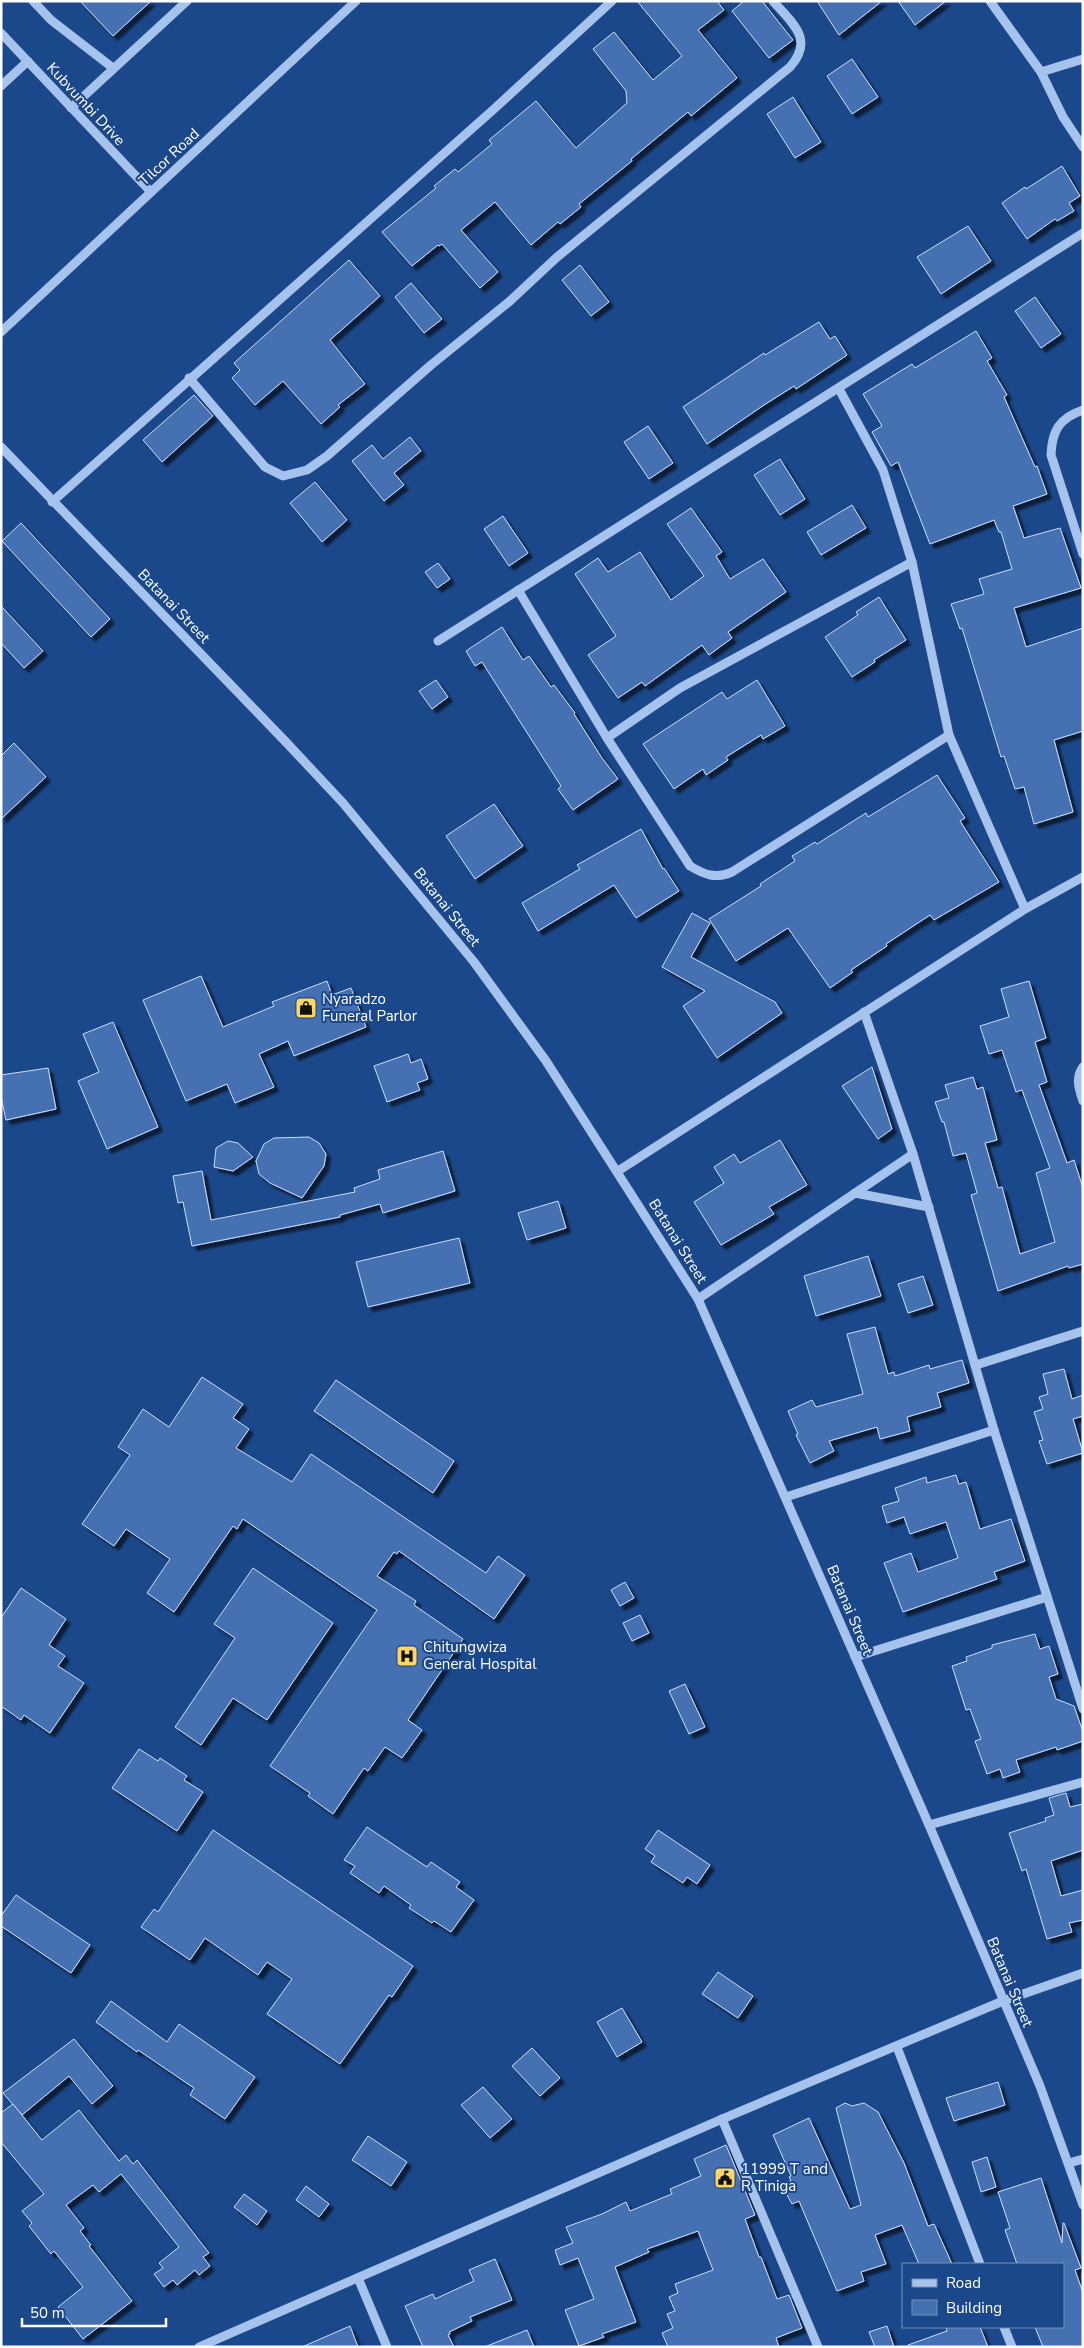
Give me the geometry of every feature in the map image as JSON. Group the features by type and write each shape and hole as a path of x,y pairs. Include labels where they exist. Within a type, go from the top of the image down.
{"street":[{"path":"33,1 52,20 113,68"},
{"path":"71,108 187,1"},
{"name":"Tilcor Road","path":"1,332 356,1"},
{"path":"52,502 189,378 487,116 612,1"},
{"path":"189,378 265,467 283,476 307,470 327,456 431,365 510,301 556,258 798,59 802,49 802,39 798,30 773,1"},
{"path":"990,1 1040,72 1063,117 1083,147"},
{"name":"Kubvumbi Drive","path":"1,33 151,192"},
{"path":"1040,72 1083,59"},
{"path":"1,86 28,61"},
{"path":"438,641 1083,233"},
{"path":"839,389 883,470 912,562 949,736 1025,909"},
{"path":"1083,410 1055,429 1051,455 1083,554"},
{"name":"Batanai Street","path":"1,447 52,502 278,733 326,784 398,868 474,962 546,1061 698,1299 786,1497 1040,2086 1083,2205"},
{"path":"607,738 680,688 912,562"},
{"path":"518,590 607,738 690,866 714,877 732,872 949,736"},
{"path":"618,1171 1025,909 1083,877"},
{"path":"864,1012 913,1154 994,1430 1083,1709"},
{"path":"1083,1068 1078,1076 1078,1085 1083,1100"},
{"path":"698,1299 913,1154"},
{"path":"855,1193 929,1207"},
{"path":"976,1365 1083,1331"},
{"path":"786,1497 994,1430"},
{"path":"855,1657 1047,1597"},
{"path":"928,1825 1083,1782"},
{"path":"199,2347 722,2119 1003,2001 1083,1973"},
{"path":"897,2047 980,2263"},
{"path":"722,2119 818,2347"},
{"path":"1069,2163 1083,2159"},
{"path":"358,2278 387,2347"},
{"path":"1004,2328 1012,2347"}],"building":[{"path":"80,1 151,1 113,36"},
{"path":"637,1 717,1 724,10 698,30 737,78 691,116 688,112 579,204 581,207 560,224 558,222 531,245 495,202 461,230 498,272 480,288 442,244 438,245 412,266 382,232 436,188 434,186 455,169 458,172 492,144 489,140 536,101 576,148 627,103 626,91 593,49 614,32 653,80 682,56"},
{"path":"744,1 762,1 793,40 769,58 732,11"},
{"path":"817,1 882,1 839,35"},
{"path":"898,1 946,1 915,25"},
{"path":"852,59 878,97 852,114 827,76"},
{"path":"793,97 821,142 795,158 767,114"},
{"path":"1062,166 1080,196 1069,203 1074,211 1057,221 1055,219 1027,239 1002,203 1025,187 1026,189"},
{"path":"968,226 991,261 941,294 917,257"},
{"path":"349,260 380,296 330,340 365,384 338,405 340,407 321,424 283,381 255,405 232,378 240,370 234,363"},
{"path":"580,265 609,302 591,316 562,280"},
{"path":"411,283 442,319 424,333 395,297"},
{"path":"1035,297 1061,334 1041,348 1015,311"},
{"path":"819,322 830,339 835,336 847,355 796,389 794,386 764,405 707,444 683,407 764,353 765,355"},
{"path":"976,331 992,358 987,361 1007,395 1004,397 1035,467 1037,466 1047,494 1013,506 1024,538 1060,528 1081,588 1014,608 1026,647 1083,628 1083,731 1054,740 1073,812 1034,824 1024,787 1015,789 1004,756 1001,757 962,628 960,629 951,604 984,594 979,579 1012,569 1001,532 999,532 994,520 930,544 898,462 891,466 872,432 882,426 863,394 912,364 915,368"},
{"path":"194,395 213,416 162,462 143,440"},
{"path":"648,426 673,463 649,479 624,442"},
{"path":"410,437 421,451 394,473 404,485 384,501 352,461 372,445 383,459"},
{"path":"780,459 805,499 780,515 754,475"},
{"path":"315,482 347,520 322,542 290,503"},
{"path":"852,505 866,528 821,555 807,532"},
{"path":"691,508 722,552 716,556 730,579 763,559 786,592 728,632 732,638 709,655 702,645 645,686 642,682 618,698 588,655 616,636 575,574 598,558 608,572 640,552 671,600 704,576 667,524"},
{"path":"503,516 528,553 509,566 484,529"},
{"path":"21,523 110,619 91,637 2,541"},
{"path":"438,563 450,579 437,588 425,572"},
{"path":"879,597 906,640 874,660 875,662 852,677 825,637 858,615 856,612"},
{"path":"1,606 43,651 24,668 1,643"},
{"path":"502,627 523,660 529,656 551,687 554,685 575,713 602,758 618,779 573,810 558,789 561,786 482,662 475,666 466,651"},
{"path":"436,680 448,697 432,709 419,691"},
{"path":"757,680 785,726 763,739 761,735 726,757 728,760 706,775 703,769 674,789 643,744 722,692 727,699"},
{"path":"14,743 46,777 1,819 1,756"},
{"path":"937,775 965,818 960,821 999,882 934,920 930,915 886,944 887,946 851,970 853,972 830,988 788,928 736,961 709,919 761,886 760,884 795,861 792,856 815,842 817,844 866,813 868,817"},
{"path":"494,804 523,846 475,879 446,836"},
{"path":"641,829 663,869 679,891 636,918 614,885 538,931 522,903 580,869 577,865"},
{"path":"692,913 710,923 691,957 775,1002 782,1013 717,1058 683,1006 705,991 662,967"},
{"path":"201,976 223,1027 274,1006 272,1002 327,981 332,995 351,988 366,1027 294,1056 288,1041 259,1054 274,1087 235,1103 227,1084 186,1101 143,1000"},
{"path":"1029,981 1046,1038 1035,1042 1047,1082 1039,1085 1067,1163 1074,1160 1083,1188 1083,1264 1069,1268 1068,1266 998,1291 971,1195 977,1193 966,1153 953,1156 944,1122 942,1122 935,1102 949,1098 945,1085 973,1077 977,1089 983,1087 997,1140 985,1143 998,1188 1002,1187 1020,1254 1055,1242 1036,1173 1050,1168 1022,1090 1016,1092 1002,1050 989,1054 980,1026 1009,1017 1001,989"},
{"path":"113,1022 158,1127 107,1149 78,1081 99,1072 83,1034"},
{"path":"408,1054 411,1063 421,1059 428,1079 417,1083 420,1090 387,1102 374,1066"},
{"path":"872,1067 892,1129 878,1139 842,1086"},
{"path":"48,1068 56,1109 6,1120 1,1097 1,1075"},
{"path":"309,1137 319,1143 326,1154 324,1166 302,1198 270,1183 259,1174 256,1161 264,1144 274,1138"},
{"path":"780,1140 807,1185 769,1207 774,1214 721,1245 694,1202 724,1183 714,1167 734,1154 740,1163"},
{"path":"228,1141 238,1143 253,1157 233,1171 214,1167 216,1148"},
{"path":"443,1151 455,1191 383,1213 380,1204 340,1215 340,1217 192,1246 183,1202 178,1203 173,1176 202,1171 211,1220 355,1192 354,1188 380,1179 378,1170"},
{"path":"558,1201 566,1228 527,1240 518,1213"},
{"path":"459,1238 470,1283 368,1307 356,1262"},
{"path":"868,1256 881,1296 816,1316 804,1276"},
{"path":"923,1276 933,1305 908,1313 898,1284"},
{"path":"875,1327 888,1374 894,1372 895,1376 929,1365 930,1369 962,1360 969,1383 937,1393 941,1407 907,1417 910,1431 880,1439 877,1427 829,1441 834,1451 810,1463 796,1435 798,1434 788,1411 812,1400 816,1407 863,1394 847,1334"},
{"path":"1064,1369 1072,1399 1083,1395 1083,1416 1073,1419 1083,1453 1047,1464 1039,1441 1043,1440 1034,1412 1043,1409 1039,1397 1048,1394 1043,1374"},
{"path":"202,1377 243,1404 233,1418 249,1429 236,1448 292,1482 311,1454 486,1573 498,1556 525,1575 494,1619 399,1551 397,1554 394,1552 377,1576 416,1601 414,1605 463,1639 408,1720 422,1730 402,1758 385,1747 368,1771 364,1768 333,1814 308,1796 310,1793 270,1766 377,1610 243,1519 237,1529 233,1526 174,1612 147,1593 170,1559 126,1529 114,1546 82,1524 130,1455 118,1447 143,1409 169,1427"},
{"path":"336,1380 454,1461 433,1493 314,1411"},
{"path":"956,1475 959,1484 966,1482 980,1529 1011,1519 1025,1561 994,1572 997,1579 903,1612 884,1563 911,1553 918,1572 958,1558 946,1522 910,1534 904,1517 887,1523 882,1506 899,1501 895,1488 926,1477 927,1483"},
{"path":"253,1568 333,1623 267,1720 233,1698 201,1745 175,1727 235,1638 214,1624"},
{"path":"625,1582 634,1598 620,1606 611,1590"},
{"path":"21,1588 66,1619 49,1645 65,1656 58,1666 84,1683 50,1733 24,1715 21,1720 1,1706 1,1618"},
{"path":"640,1615 649,1633 632,1641 623,1623"},
{"path":"1035,1634 1040,1649 1049,1646 1058,1674 1049,1677 1056,1699 1074,1706 1083,1732 1083,1741 1057,1750 1056,1747 1016,1760 1020,1772 1003,1778 1000,1769 987,1774 975,1741 981,1739 970,1709 966,1710 952,1666 967,1661 966,1657 992,1648 992,1645"},
{"path":"685,1684 705,1727 689,1734 669,1691"},
{"path":"139,1749 158,1761 160,1758 187,1776 184,1780 203,1792 177,1831 112,1788"},
{"path":"1066,1793 1070,1807 1083,1804 1083,1850 1051,1861 1061,1896 1083,1890 1083,1920 1069,1923 1072,1932 1047,1939 1026,1869 1022,1871 1009,1833 1046,1821 1045,1818 1054,1815 1049,1798"},
{"path":"367,1827 427,1867 431,1862 460,1882 456,1887 474,1900 451,1932 434,1921 432,1923 409,1908 411,1905 384,1886 379,1893 350,1873 355,1866 344,1860"},
{"path":"213,1830 413,1966 392,1997 389,1995 340,2064 267,2014 292,1979 267,1962 258,1975 205,1938 190,1960 141,1927 154,1909 158,1912"},
{"path":"658,1830 710,1865 697,1884 687,1877 683,1883 651,1862 655,1856 645,1849"},
{"path":"16,1895 90,1945 71,1973 1,1926 1,1916"},
{"path":"718,1972 753,1996 738,2018 702,1994"},
{"path":"111,2001 167,2042 179,2024 255,2077 225,2119 190,2095 194,2088 138,2050 137,2052 96,2022"},
{"path":"622,2008 642,2042 617,2057 597,2022"},
{"path":"74,2039 113,2086 92,2104 69,2076 22,2115 3,2093"},
{"path":"532,2048 560,2078 540,2096 512,2066"},
{"path":"998,2082 1005,2105 954,2121 946,2098"},
{"path":"483,2087 512,2119 490,2138 461,2105"},
{"path":"845,2103 852,2106 864,2103 878,2112 904,2163 928,2226 934,2224 952,2263 919,2263 902,2225 875,2235 886,2264 861,2272 864,2281 837,2291 799,2201 792,2204 782,2186 791,2181 789,2177 791,2176 773,2135 809,2118 850,2209 861,2205 836,2108"},
{"path":"13,2104 42,2140 79,2110 119,2161 126,2155 133,2164 137,2160 209,2253 203,2257 210,2266 199,2275 195,2270 177,2285 173,2280 164,2287 154,2274 163,2268 159,2263 179,2247 121,2174 99,2192 93,2185 66,2205 84,2228 80,2231 91,2245 89,2246 132,2301 83,2339 58,2307 83,2287 54,2251 51,2254 29,2226 32,2223 22,2211 44,2194 1,2142 1,2113"},
{"path":"368,2136 407,2162 391,2186 352,2160"},
{"path":"726,2145 755,2215 745,2219 759,2257 761,2257 777,2299 789,2295 802,2328 776,2338 779,2347 668,2347 662,2333 673,2328 667,2314 675,2311 669,2297 678,2293 675,2284 713,2270 698,2231 647,2249 649,2252 615,2267 636,2322 602,2334 604,2337 579,2346 565,2310 594,2299 578,2258 560,2265 555,2250 573,2243 566,2227 602,2214 626,2202 630,2211 672,2194 670,2189 701,2176 694,2159"},
{"path":"987,2157 996,2187 981,2192 972,2162"},
{"path":"1041,2178 1062,2243 1064,2223 1081,2268 1075,2270 1083,2293 1083,2347 1043,2347 1035,2328 1064,2328 1064,2263 1017,2263 1005,2230 1010,2228 998,2192"},
{"path":"306,2186 329,2204 319,2217 296,2200"},
{"path":"244,2194 267,2211 257,2225 234,2207"},
{"path":"495,2259 512,2300 470,2317 472,2321 449,2332 450,2334 448,2335 454,2347 423,2347 405,2306 433,2294 435,2299 474,2281 469,2270"},
{"path":"350,2326 358,2347 302,2347"},
{"path":"887,2326 894,2347 875,2347 869,2332"},
{"path":"946,2328 980,2328 988,2347 908,2347 908,2345 947,2331"},
{"path":"527,2330 534,2347 487,2347 487,2346"}],"place":[{"name":"Nyaradzo Funeral Parlor","path":"306,1008"},
{"name":"Chitungwiza General Hospital","path":"407,1656"},
{"name":"11999 T and R Tiniga","path":"725,2178"}]}
